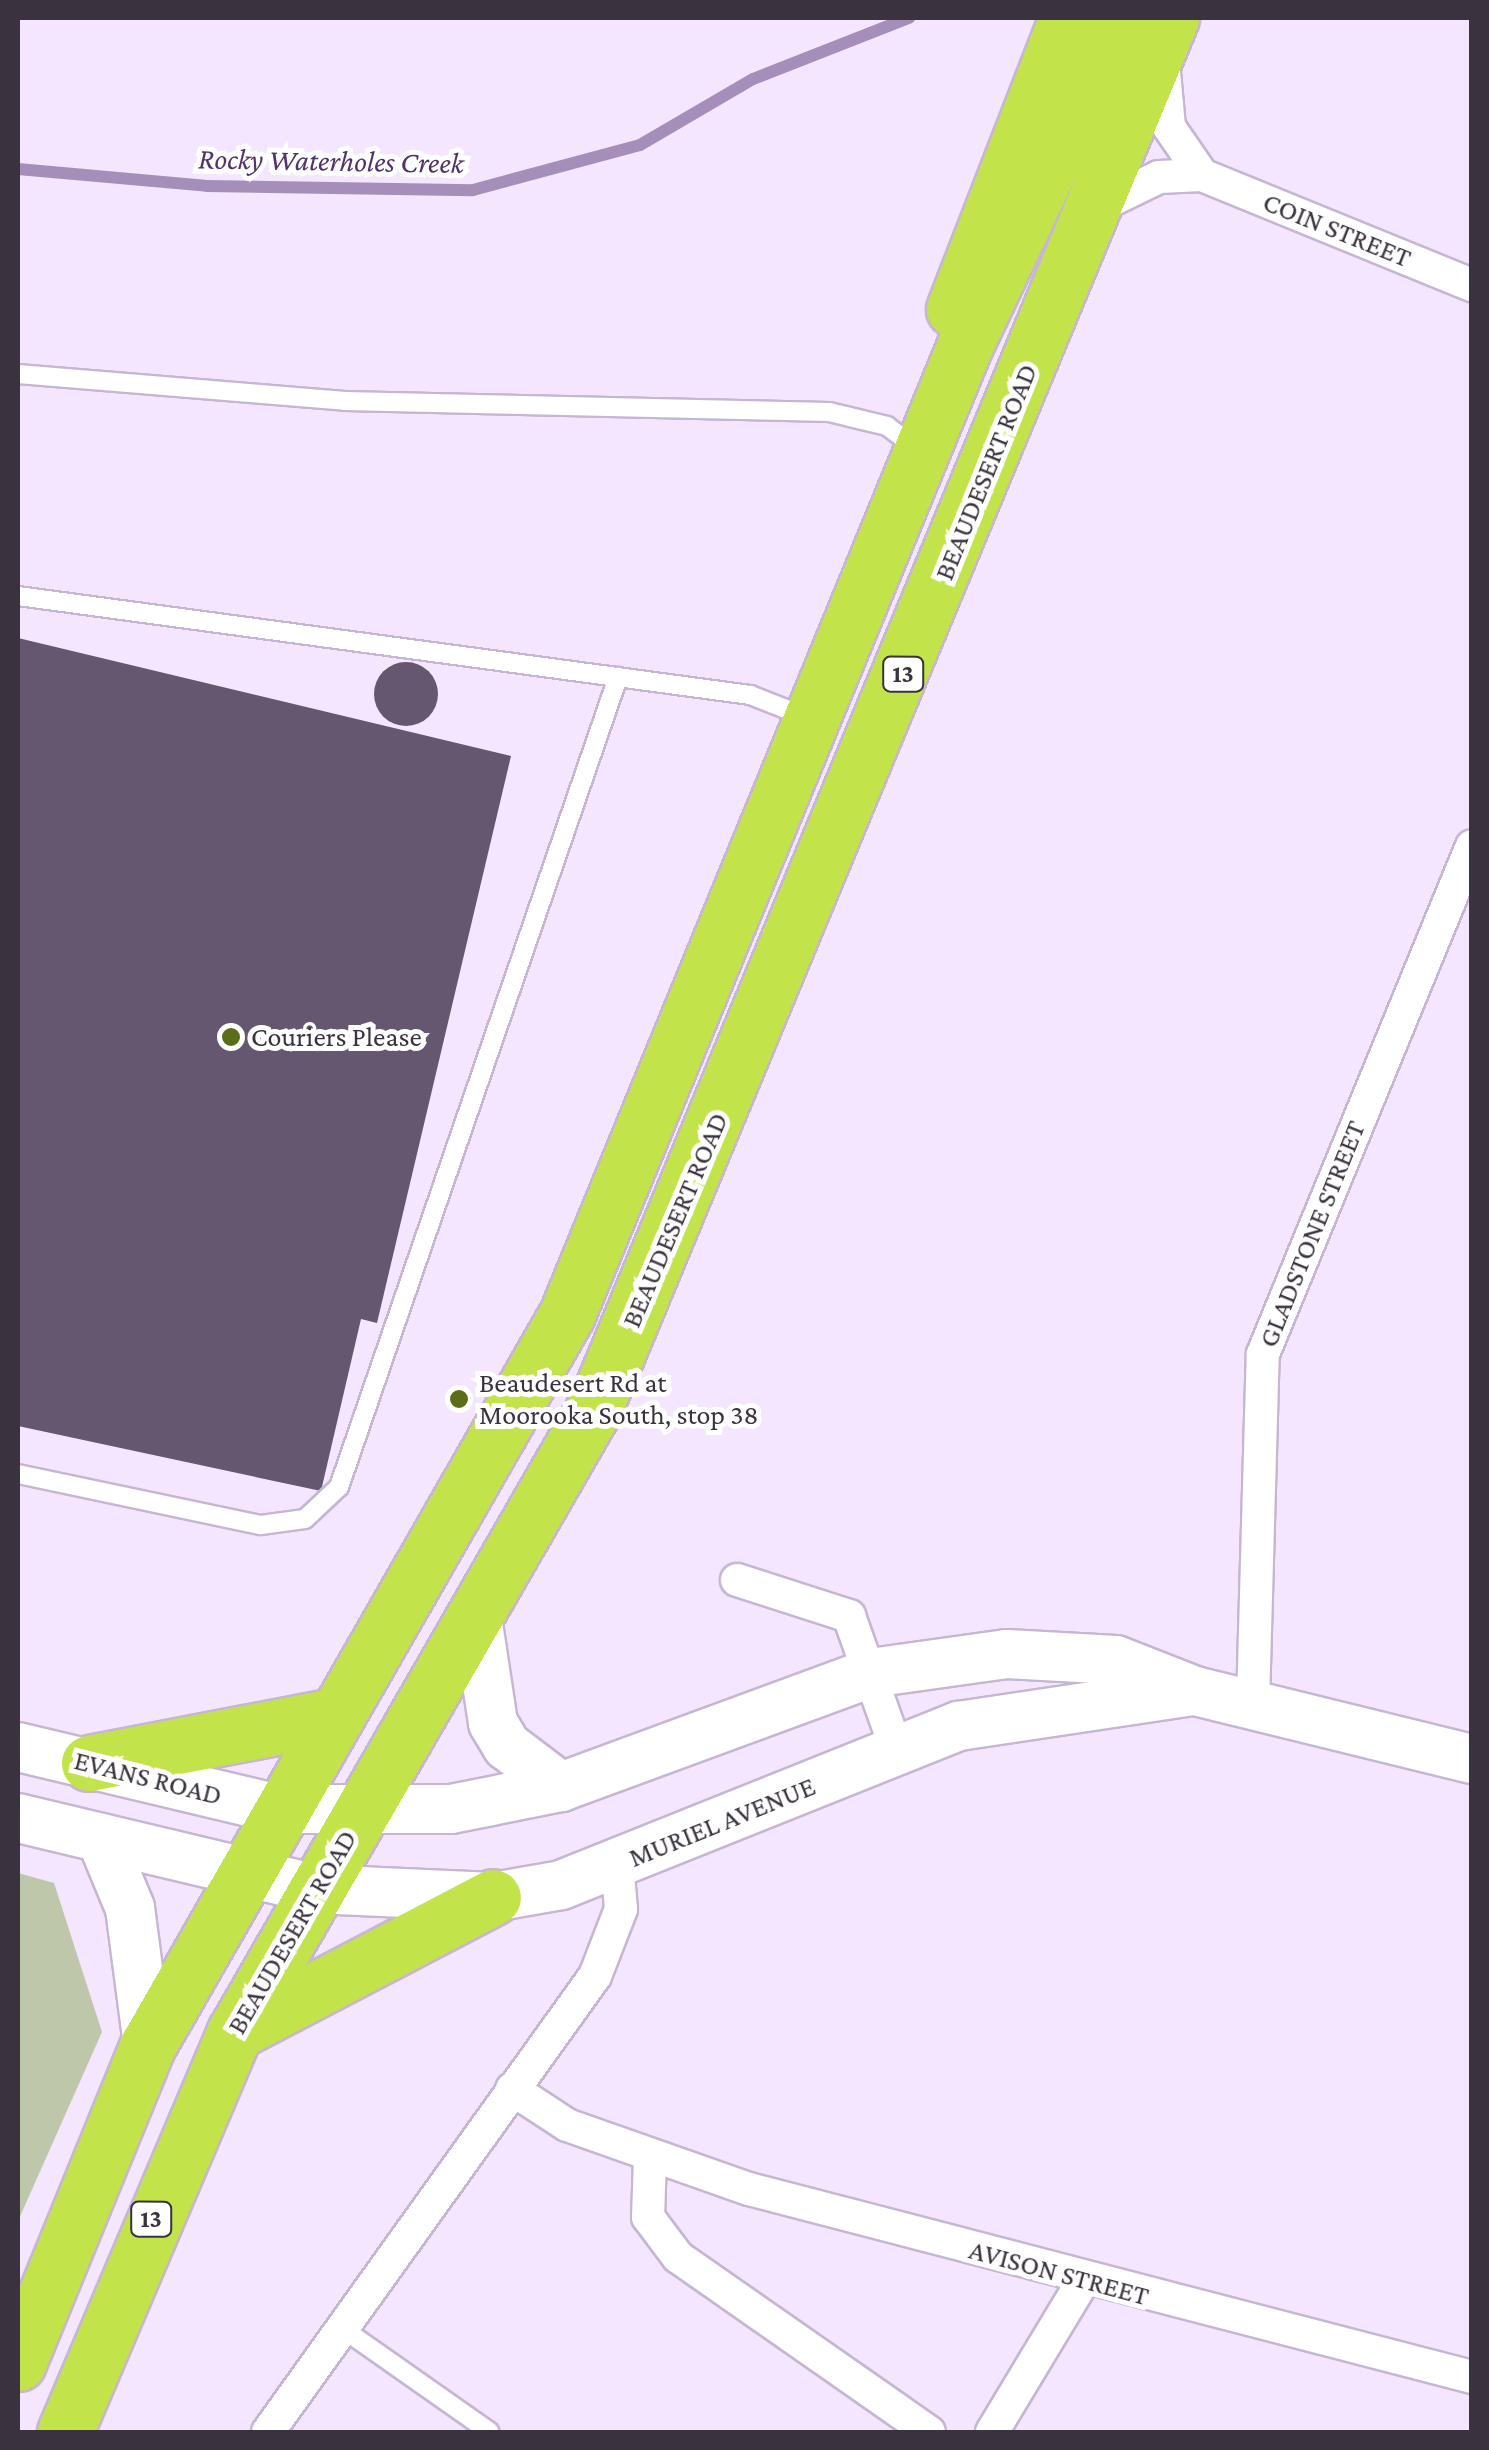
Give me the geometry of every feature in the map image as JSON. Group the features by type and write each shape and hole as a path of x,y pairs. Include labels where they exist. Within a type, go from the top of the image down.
{"highway":[{"path":"965,345 952,302 1067,18"},
{"name":"13","path":"18,2363 148,2045 279,1809 567,1314 965,345 1150,25"},
{"name":"BEAUDESERT ROAD","path":"74,2425 235,2032 476,1616 607,1377 1094,209 1150,25"},
{"path":"88,1762 334,1716"},
{"path":"235,2032 494,1897"}],"main road":[{"path":"476,1616 493,1723 507,1746 561,1787"},
{"name":"MURIEL AVENUE","path":"279,1809 359,1814 451,1809 561,1787 871,1673 1007,1654 1116,1660 1196,1691 1472,1759"},
{"name":"MURIEL AVENUE","path":"242,1874 316,1889 494,1897 616,1864 897,1751 1030,1708 1196,1691"},
{"name":"EVANS ROAD","path":"18,1746 279,1809"},
{"path":"18,1818 242,1874"},
{"path":"101,1838 130,1908 148,2045"}],"street":[{"path":"1150,25 1169,128 1202,176"},
{"name":"COIN STREET","path":"1094,209 1159,177 1202,176 1472,285"},
{"name":"GLADSTONE STREET","path":"1253,1703 1262,1354 1472,846"},
{"path":"737,1580 838,1608 871,1673 897,1751"},
{"path":"268,2432 339,2326 512,2089 612,1941 616,1864"},
{"name":"AVISON STREET","path":"512,2089 567,2125 650,2158 1083,2281 1472,2376"},
{"path":"650,2158 648,2217 678,2257 929,2432"},
{"path":"992,2432 1083,2281"}],"lane":[{"path":"18,374 345,401 830,412 887,426 923,453"},
{"path":"18,596 750,695 814,720"},
{"path":"18,1474 262,1525 305,1519 340,1487 618,677"},
{"path":"339,2326 490,2432"}],"green space":[{"path":"18,1873 54,1883 102,2032 18,2221"}],"building":[{"name":"Couriers Please","path":"18,638 511,756 377,1323 361,1319 321,1491 18,1426"},
{"path":"406,662 429,671 438,694 429,717 406,726 383,717 374,694 383,671"}],"waterway":[{"name":"Rocky Waterholes Creek","path":"18,169 207,186 473,190 640,145 753,79 909,18"}],"place":[{"name":"Couriers Please","path":"231,1037"},
{"name":"Beaudesert Rd at Moorooka South, stop 38","path":"459,1399"}]}
